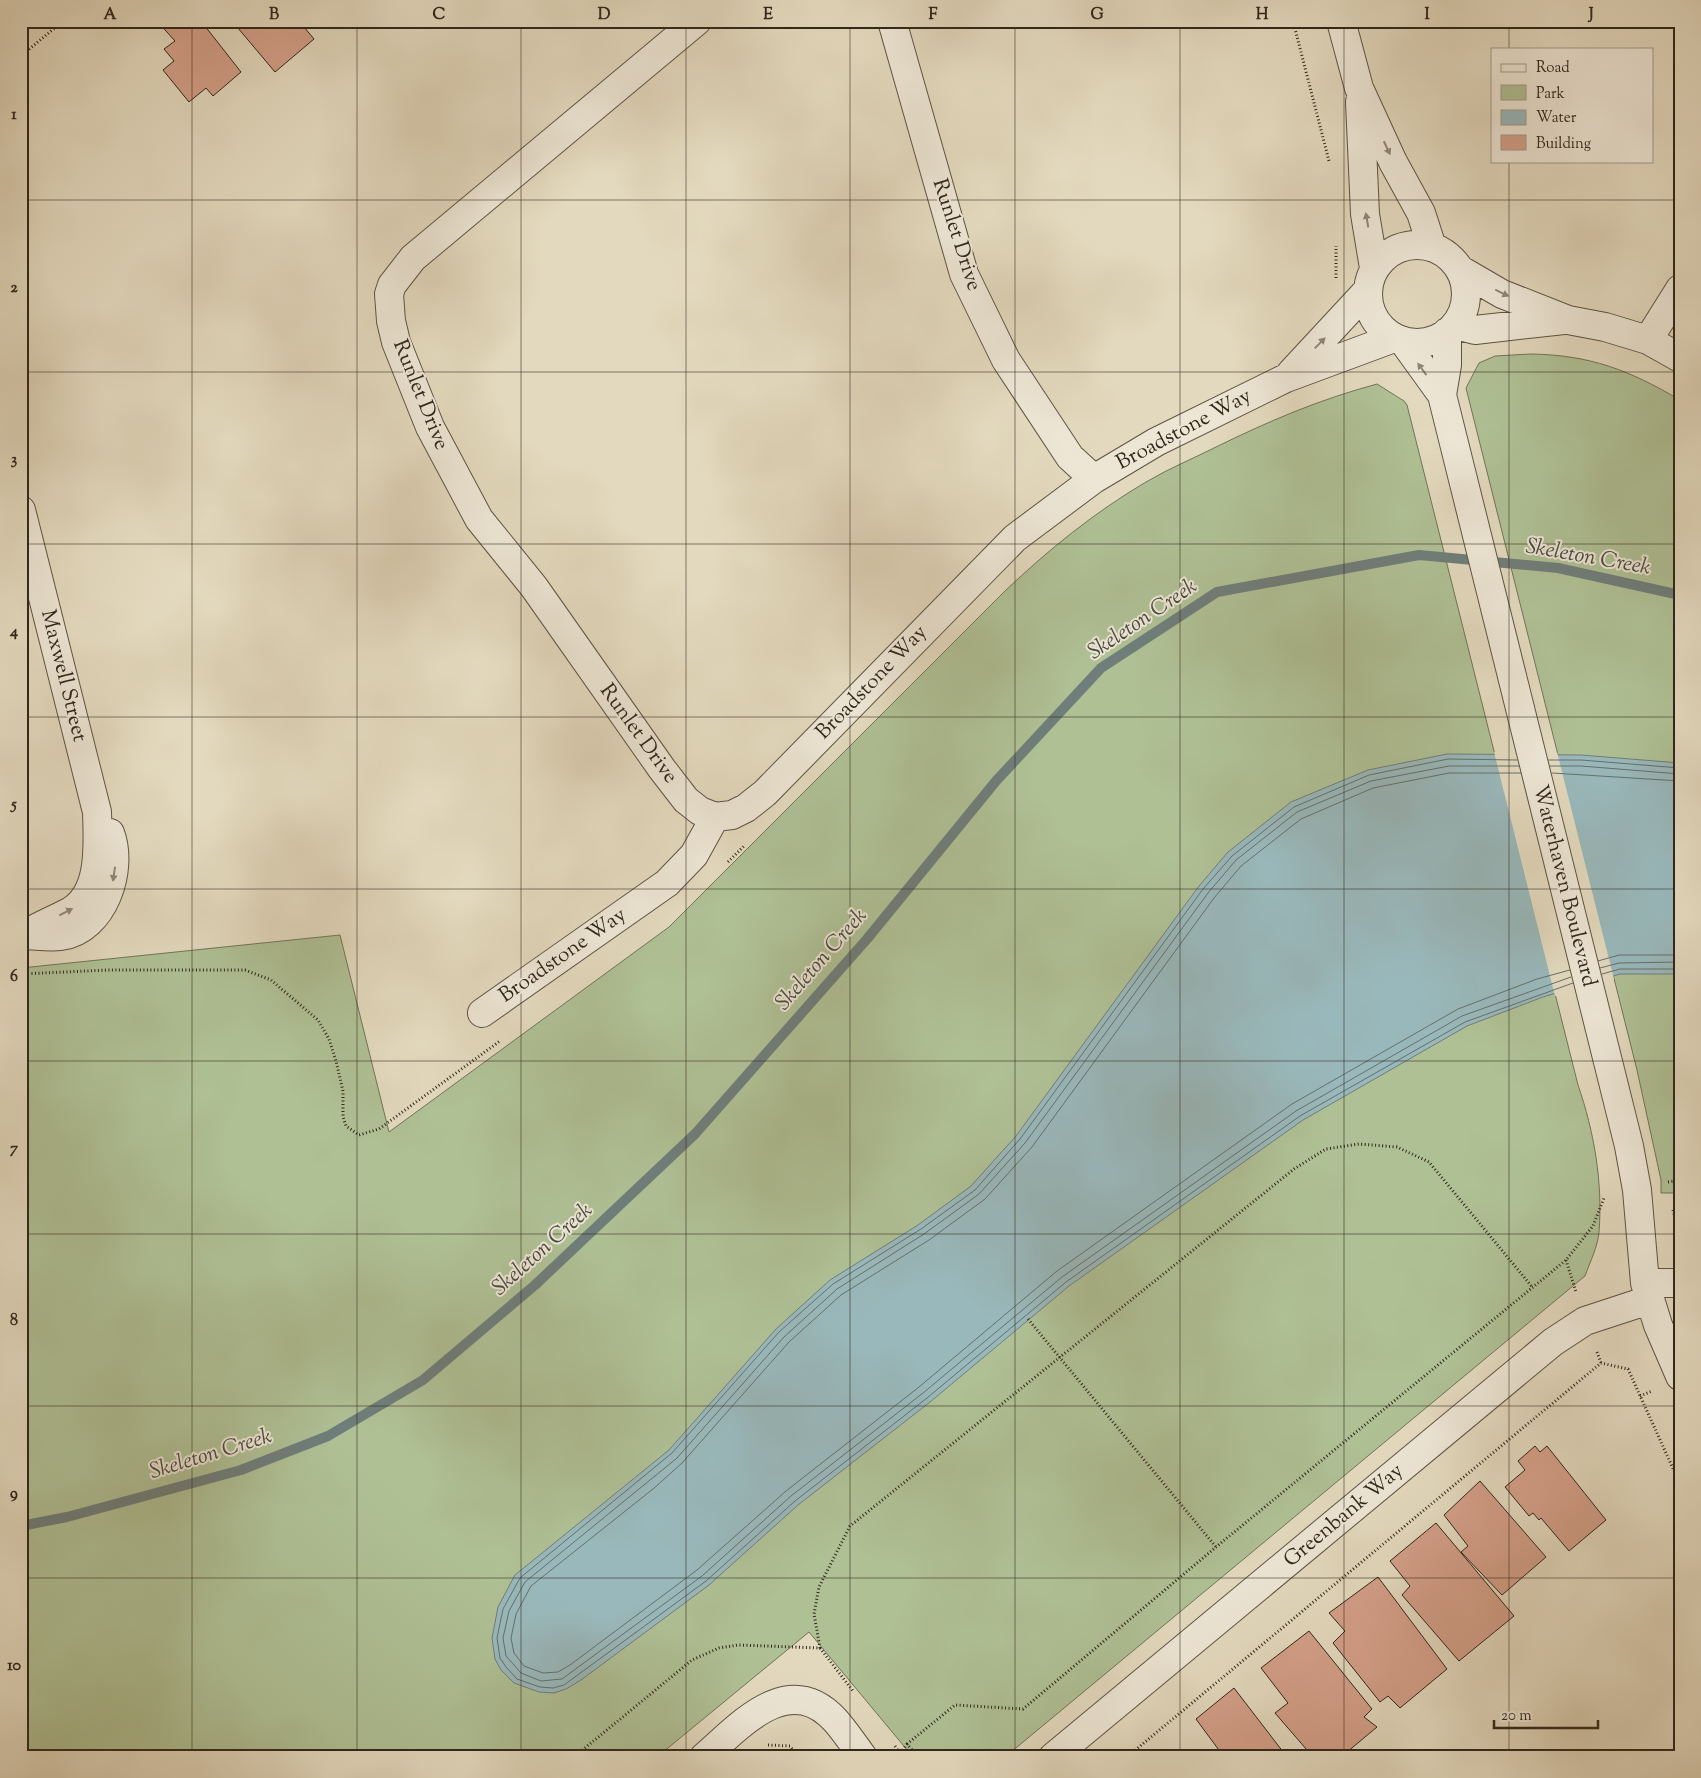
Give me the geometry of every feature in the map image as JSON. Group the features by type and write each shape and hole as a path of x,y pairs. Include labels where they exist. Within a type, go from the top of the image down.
{"street":[{"name":"Runlet Drive","path":"697,21 413,258 392,285 389,306 396,342 430,427 479,519 534,587 674,786 700,811 715,816"},
{"name":"Runlet Drive","path":"892,21 964,274 1006,360 1070,456 1094,479"},
{"path":"1341,21 1359,88 1393,162 1421,213 1432,247"},
{"path":"1359,88 1371,279 1368,302 1377,323 1399,340 1426,342 1451,329 1463,311 1466,294 1463,277 1451,258 1432,247 1417,244 1403,246 1390,252 1371,279"},
{"path":"1459,269 1502,294 1568,320 1605,327 1648,340 1680,358"},
{"name":"Broadstone Way","path":"1286,378 1340,322 1371,279"},
{"path":"1648,340 1680,289"},
{"path":"1451,329 1475,330 1568,320"},
{"name":"Waterhaven Boulevard","path":"1451,329 1442,395 1634,1170 1647,1292 1680,1376"},
{"name":"Broadstone Way","path":"482,1013 667,883 694,856 715,816 732,815 746,808 765,793 1015,538 1094,479 1156,442 1286,378 1399,340"},
{"name":"Waterhaven Boulevard","path":"1399,340 1442,395"},
{"name":"Maxwell Street","path":"21,510 97,812 107,827 115,852 113,882 106,900 92,918 80,928 62,936 22,935"},
{"name":"Greenbank Way","path":"1053,1757 1553,1342 1585,1321 1647,1292 1680,1283"},
{"path":"704,1757 770,1704 784,1700 800,1699 818,1706 834,1720 863,1757"}],"path":[{"path":"21,56 63,21"},
{"path":"1292,21 1330,166"},
{"path":"1336,239 1336,294 1327,302 1340,322"},
{"path":"574,1757 692,1660 719,1648 738,1645 820,1648 814,1614 819,1587 850,1526 1294,1168 1326,1149 1359,1144 1397,1147 1429,1162 1533,1288"},
{"path":"900,1754 907,1744 955,1705 1023,1709 1216,1547 1566,1260 1583,1240 1600,1212 1604,1189"},
{"path":"1028,1319 1216,1547"},
{"path":"1127,1757 1602,1363 1628,1369 1680,1484"},
{"path":"907,1744 918,1757"},
{"path":"766,1745 790,1746 798,1757"}],"green space":[{"path":"1531,354 1572,357 1609,366 1644,380 1680,400 1680,1193 1661,1193 1661,1180 1637,1070 1466,388 1479,363 1495,356"},
{"path":"1377,384 1404,401 1407,405 1578,1085 1589,1120 1596,1157 1600,1214 1597,1243 1585,1276 1005,1757 913,1757 809,1632 657,1757 21,1757 21,968 340,935 389,1132 669,927 1005,591 1055,546 1090,519 1154,477 1234,438 1314,404"}],"water":[{"path":"1447,754 1581,755 1680,763 1680,974 1620,974 1543,997 1467,1026 1303,1120 1069,1286 930,1402 798,1505 709,1585 581,1680 566,1689 554,1693 539,1692 514,1683 501,1670 495,1659 492,1638 498,1607 515,1575 669,1450 776,1329 830,1280 918,1225 971,1186 1016,1136 1199,886 1228,852 1291,802 1368,770"}],"pier":[{"path":"1494,752 1557,752 1614,979 1555,996"}],"building":[{"path":"157,21 201,21 241,72 213,96 206,88 189,102 163,70 174,61 164,49 175,41"},
{"path":"232,21 299,21 314,39 275,72"},
{"path":"1535,1446 1540,1452 1547,1446 1606,1520 1569,1551 1541,1518 1539,1520 1533,1513 1529,1516 1505,1487 1525,1470 1518,1461"},
{"path":"1480,1481 1546,1557 1502,1595 1461,1552 1468,1546 1444,1515"},
{"path":"1436,1523 1514,1616 1459,1661 1402,1595 1410,1586 1390,1561"},
{"path":"1378,1577 1447,1669 1400,1708 1388,1696 1380,1702 1333,1643 1345,1631 1329,1613"},
{"path":"1309,1631 1372,1709 1364,1717 1377,1727 1341,1757 1313,1757 1275,1713 1288,1703 1261,1668"},
{"path":"1234,1688 1287,1757 1224,1757 1196,1719"}],"waterway":[{"name":"Skeleton Creek","path":"21,1526 67,1517 241,1470 328,1436 423,1380 535,1285 695,1134 867,939 996,781 1101,668 1217,592 1419,555 1558,568 1680,595"}]}
